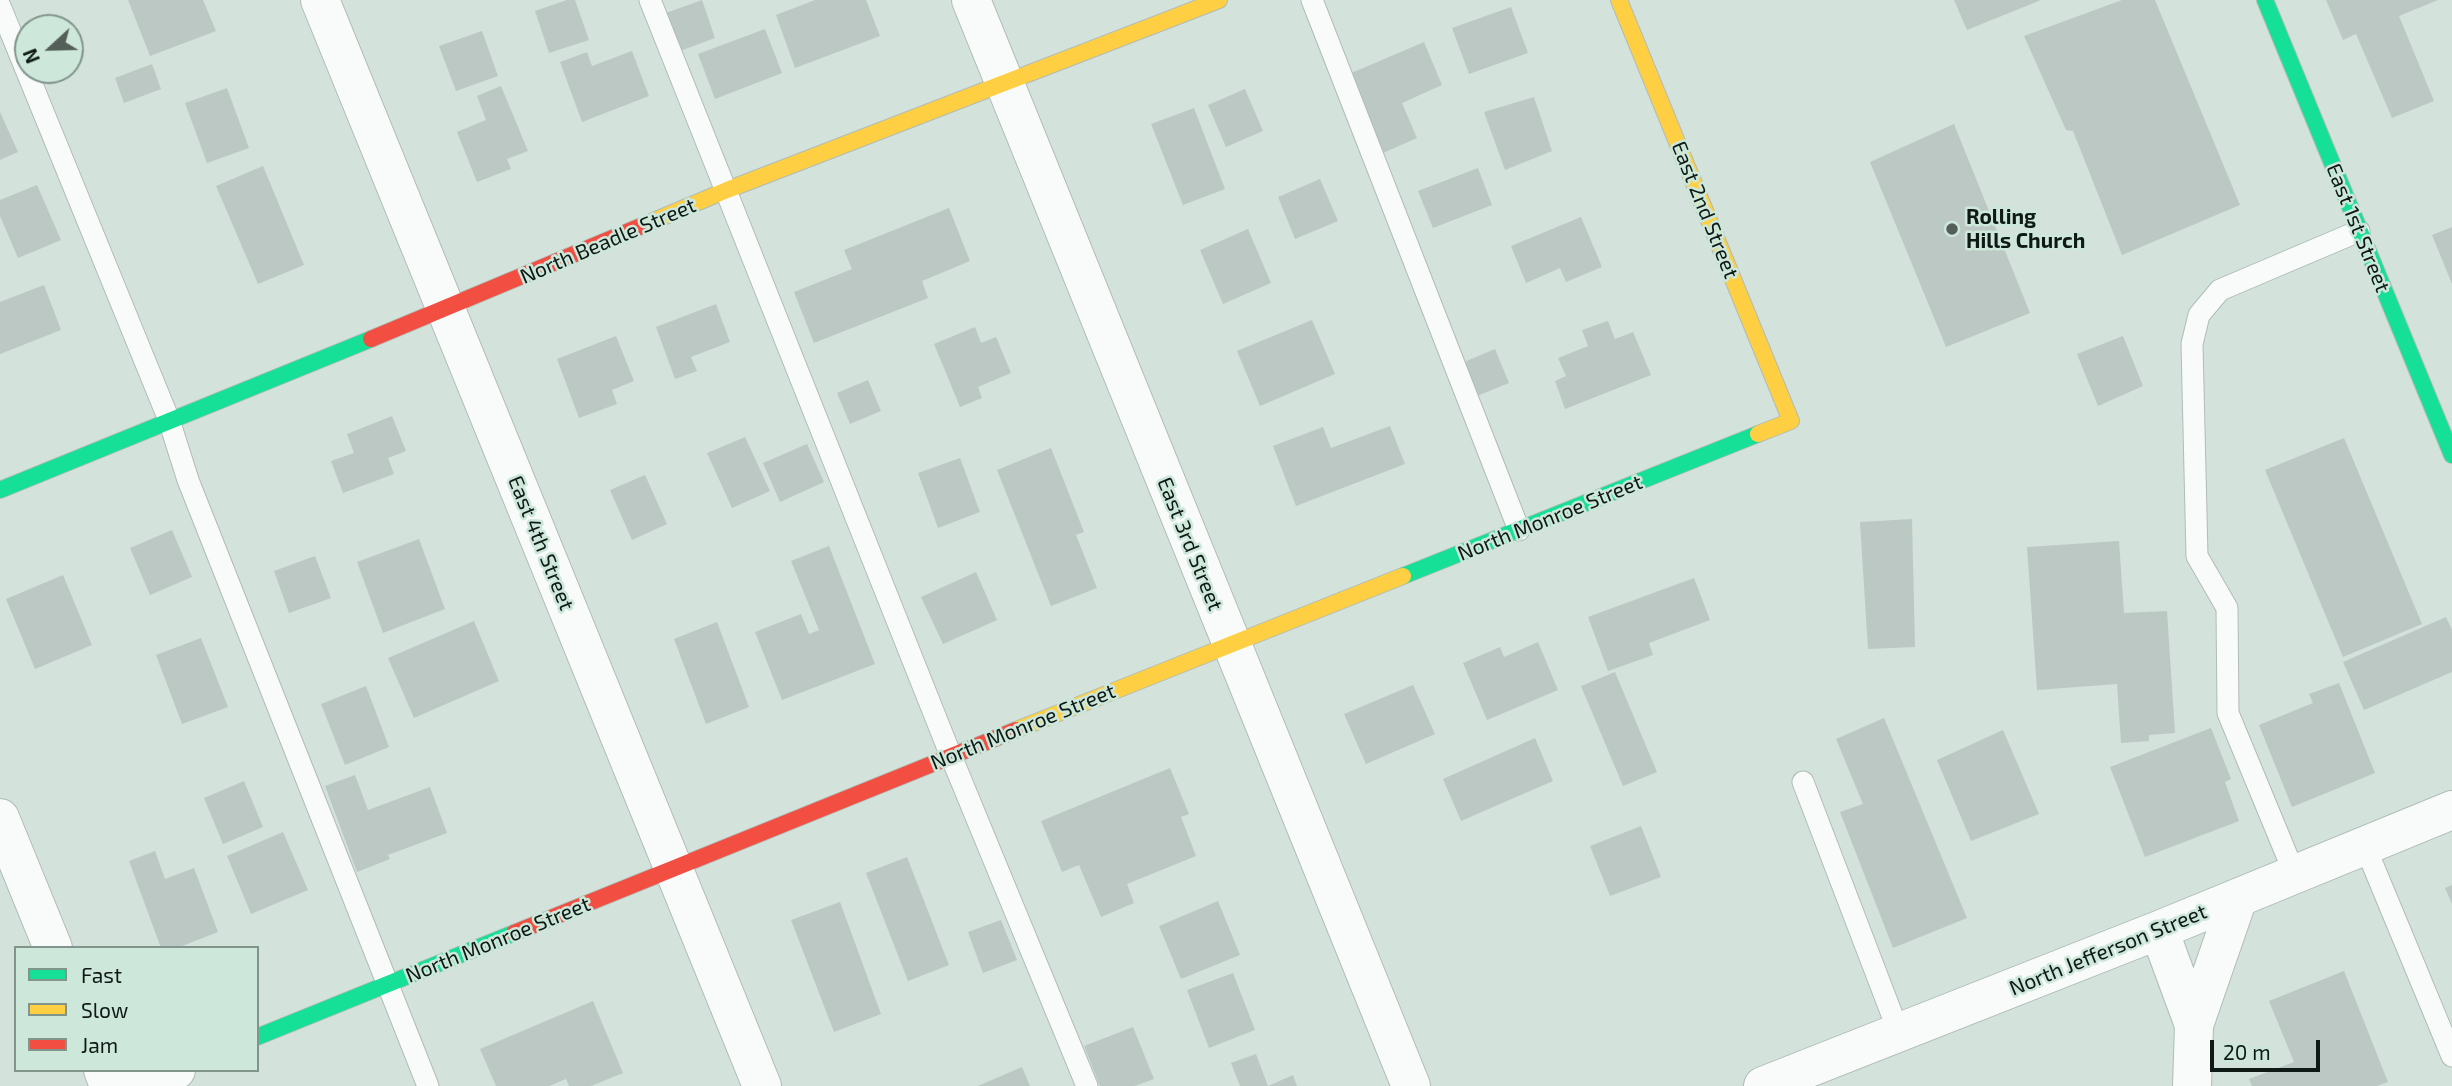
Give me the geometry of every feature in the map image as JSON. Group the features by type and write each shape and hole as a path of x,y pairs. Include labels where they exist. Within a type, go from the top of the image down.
{"street":[{"name":"East 4th Street","path":"320,0 762,1086"},
{"name":"East 3rd Street","path":"971,0 1411,1086"},
{"name":"North Beadle Street","path":"0,490 445,309 727,190 1219,0"},
{"name":"East 2nd Street","path":"1619,0 1791,421"},
{"name":"East 1st Street","path":"2265,0 2452,455"},
{"name":"North Monroe Street","path":"259,1036 951,756 1791,421"},
{"name":"North Jefferson Street","path":"1763,1086 2160,930 2452,810"},
{"path":"0,818 52,946"},
{"path":"2192,1086 2194,1025 2238,898"},
{"path":"2160,930 2194,1025"},
{"path":"137,1086 171,1072"}],"lane":[{"path":"650,0 951,756 1087,1086"},
{"path":"1312,0 1519,530"},
{"path":"0,6 169,420 188,480 428,1086"},
{"path":"2295,875 2228,713 2227,608 2197,556 2192,344 2199,315 2220,290 2359,231"},
{"path":"1802,782 1899,1032"},
{"path":"2365,846 2452,1056"}],"building":[{"path":"128,0 203,0 216,31 150,56"},
{"path":"567,0 575,0 589,40 549,53 535,11"},
{"path":"702,0 715,38 680,51 666,13"},
{"path":"815,0 866,0 880,36 795,68 776,15"},
{"path":"1954,0 2041,0 1967,30"},
{"path":"2122,0 2155,0 2240,205 2122,255 2073,131 2066,130 2024,36"},
{"path":"2326,0 2438,0 2399,16 2434,101 2392,118 2356,34 2343,40"},
{"path":"1511,7 1528,53 1469,74 1452,28"},
{"path":"765,29 782,73 715,99 698,54"},
{"path":"482,31 498,76 456,91 439,46"},
{"path":"1424,42 1442,85 1402,103 1417,138 1383,153 1349,74"},
{"path":"632,51 649,96 582,122 560,62 587,52 592,66"},
{"path":"152,64 161,89 124,103 115,78"},
{"path":"501,86 528,151 507,159 511,169 477,182 457,132 486,120 477,96"},
{"path":"227,88 249,148 207,163 185,103"},
{"path":"1245,89 1263,131 1226,147 1208,105"},
{"path":"1534,97 1552,151 1505,170 1484,112"},
{"path":"1194,108 1225,189 1183,205 1151,124"},
{"path":"0,112 18,152 0,160"},
{"path":"1954,124 2030,313 1946,347 1870,162"},
{"path":"263,166 304,265 258,284 216,186"},
{"path":"1478,168 1492,205 1433,228 1418,191"},
{"path":"1320,179 1338,221 1295,239 1278,197"},
{"path":"37,185 61,240 18,258 0,216 0,200"},
{"path":"949,208 970,261 922,281 928,298 814,343 794,292 852,269 844,250"},
{"path":"1581,217 1602,267 1566,282 1560,268 1526,283 1511,246"},
{"path":"2452,227 2452,284 2432,235"},
{"path":"1248,229 1271,283 1223,304 1200,250"},
{"path":"44,285 61,330 0,354 0,302"},
{"path":"716,304 730,342 691,357 697,371 675,379 656,327"},
{"path":"1312,320 1335,374 1260,406 1237,351"},
{"path":"1608,321 1615,339 1633,332 1651,375 1565,409 1555,381 1566,376 1558,358 1588,346 1582,330"},
{"path":"975,327 981,343 996,337 1011,373 978,387 982,398 960,407 934,344"},
{"path":"616,336 634,381 612,390 617,404 579,418 557,359"},
{"path":"2123,336 2143,386 2098,406 2077,354"},
{"path":"1495,349 1509,383 1477,396 1464,362"},
{"path":"868,380 881,411 850,424 837,393"},
{"path":"392,416 406,451 388,458 394,474 343,493 331,461 354,453 347,434"},
{"path":"1390,426 1405,464 1296,506 1273,446 1323,427 1331,448"},
{"path":"745,437 770,491 732,508 707,453"},
{"path":"2344,438 2422,624 2343,657 2265,470"},
{"path":"807,444 824,482 780,502 763,463"},
{"path":"1051,448 1084,532 1076,535 1097,588 1051,606 997,470"},
{"path":"960,458 980,512 938,528 918,473"},
{"path":"645,475 667,524 632,540 610,490"},
{"path":"1912,519 1915,647 1868,649 1860,522"},
{"path":"172,530 192,577 150,595 130,548"},
{"path":"419,539 445,609 383,633 357,562"},
{"path":"2119,541 2124,613 2167,611 2175,733 2149,735 2149,741 2121,743 2117,684 2037,690 2027,547"},
{"path":"829,546 875,664 782,700 755,632 801,614 809,634 819,630 791,561"},
{"path":"315,556 331,598 289,613 274,571"},
{"path":"976,572 997,620 943,644 921,597"},
{"path":"63,575 92,645 35,669 6,599"},
{"path":"1694,578 1710,620 1649,643 1653,655 1608,671 1588,617"},
{"path":"2446,617 2452,630 2452,672 2364,710 2343,662"},
{"path":"474,621 499,681 414,718 388,658"},
{"path":"717,622 749,707 706,724 674,639"},
{"path":"201,638 228,707 182,724 156,655"},
{"path":"1538,642 1558,690 1487,720 1463,663 1500,647 1504,657"},
{"path":"1615,672 1657,772 1623,786 1581,686"},
{"path":"2339,683 2375,773 2292,807 2259,725 2313,703 2309,694"},
{"path":"1413,685 1435,734 1366,764 1344,714"},
{"path":"366,686 389,747 345,765 321,704"},
{"path":"1884,718 1967,918 1893,948 1840,812 1863,804 1836,739"},
{"path":"2211,728 2231,779 2225,782 2239,821 2145,857 2110,767"},
{"path":"2003,730 2039,814 1971,841 1937,760"},
{"path":"1535,738 1553,781 1461,821 1443,779"},
{"path":"1170,768 1189,814 1181,817 1196,856 1127,884 1134,903 1101,917 1079,865 1062,872 1041,821"},
{"path":"355,775 368,810 430,787 447,833 388,855 390,859 357,872 325,786"},
{"path":"244,781 263,827 223,844 204,798"},
{"path":"1641,826 1661,877 1610,896 1590,846"},
{"path":"283,832 308,890 251,914 227,856"},
{"path":"155,851 165,879 194,868 218,932 182,946 160,946 129,861"},
{"path":"907,857 949,965 908,981 866,873"},
{"path":"2452,885 2452,904 2445,888"},
{"path":"1218,901 1240,955 1181,979 1159,926"},
{"path":"840,902 881,1014 834,1032 791,920"},
{"path":"1001,920 1017,960 983,973 968,932"},
{"path":"2344,971 2388,1082 2377,1086 2252,1086 2249,1079 2294,1062 2269,1001"},
{"path":"1233,973 1255,1030 1209,1048 1187,990"},
{"path":"593,1001 623,1073 591,1086 569,1086 566,1079 549,1086 496,1086 480,1049"},
{"path":"1133,1027 1154,1079 1135,1086 1100,1086 1084,1046"},
{"path":"1256,1054 1268,1086 1240,1086 1231,1063"},
{"path":"1022,1067 1030,1086 978,1086"},
{"path":"1293,1075 1297,1086 1268,1086"}],"traffic: fast":[{"path":"2265,0 2452,455"},
{"path":"0,490 371,339"},
{"path":"1403,576 1758,434"},
{"path":"259,1036 514,933"}],"traffic: slow":[{"path":"639,227 727,190 1219,0"},
{"path":"1619,0 1791,421 1758,434"},
{"path":"1016,730 1403,576"}],"traffic: jam":[{"path":"371,339 639,227"},
{"path":"514,933 1016,730"}],"place":[{"name":"Rolling Hills Church","path":"1952,229"}]}
